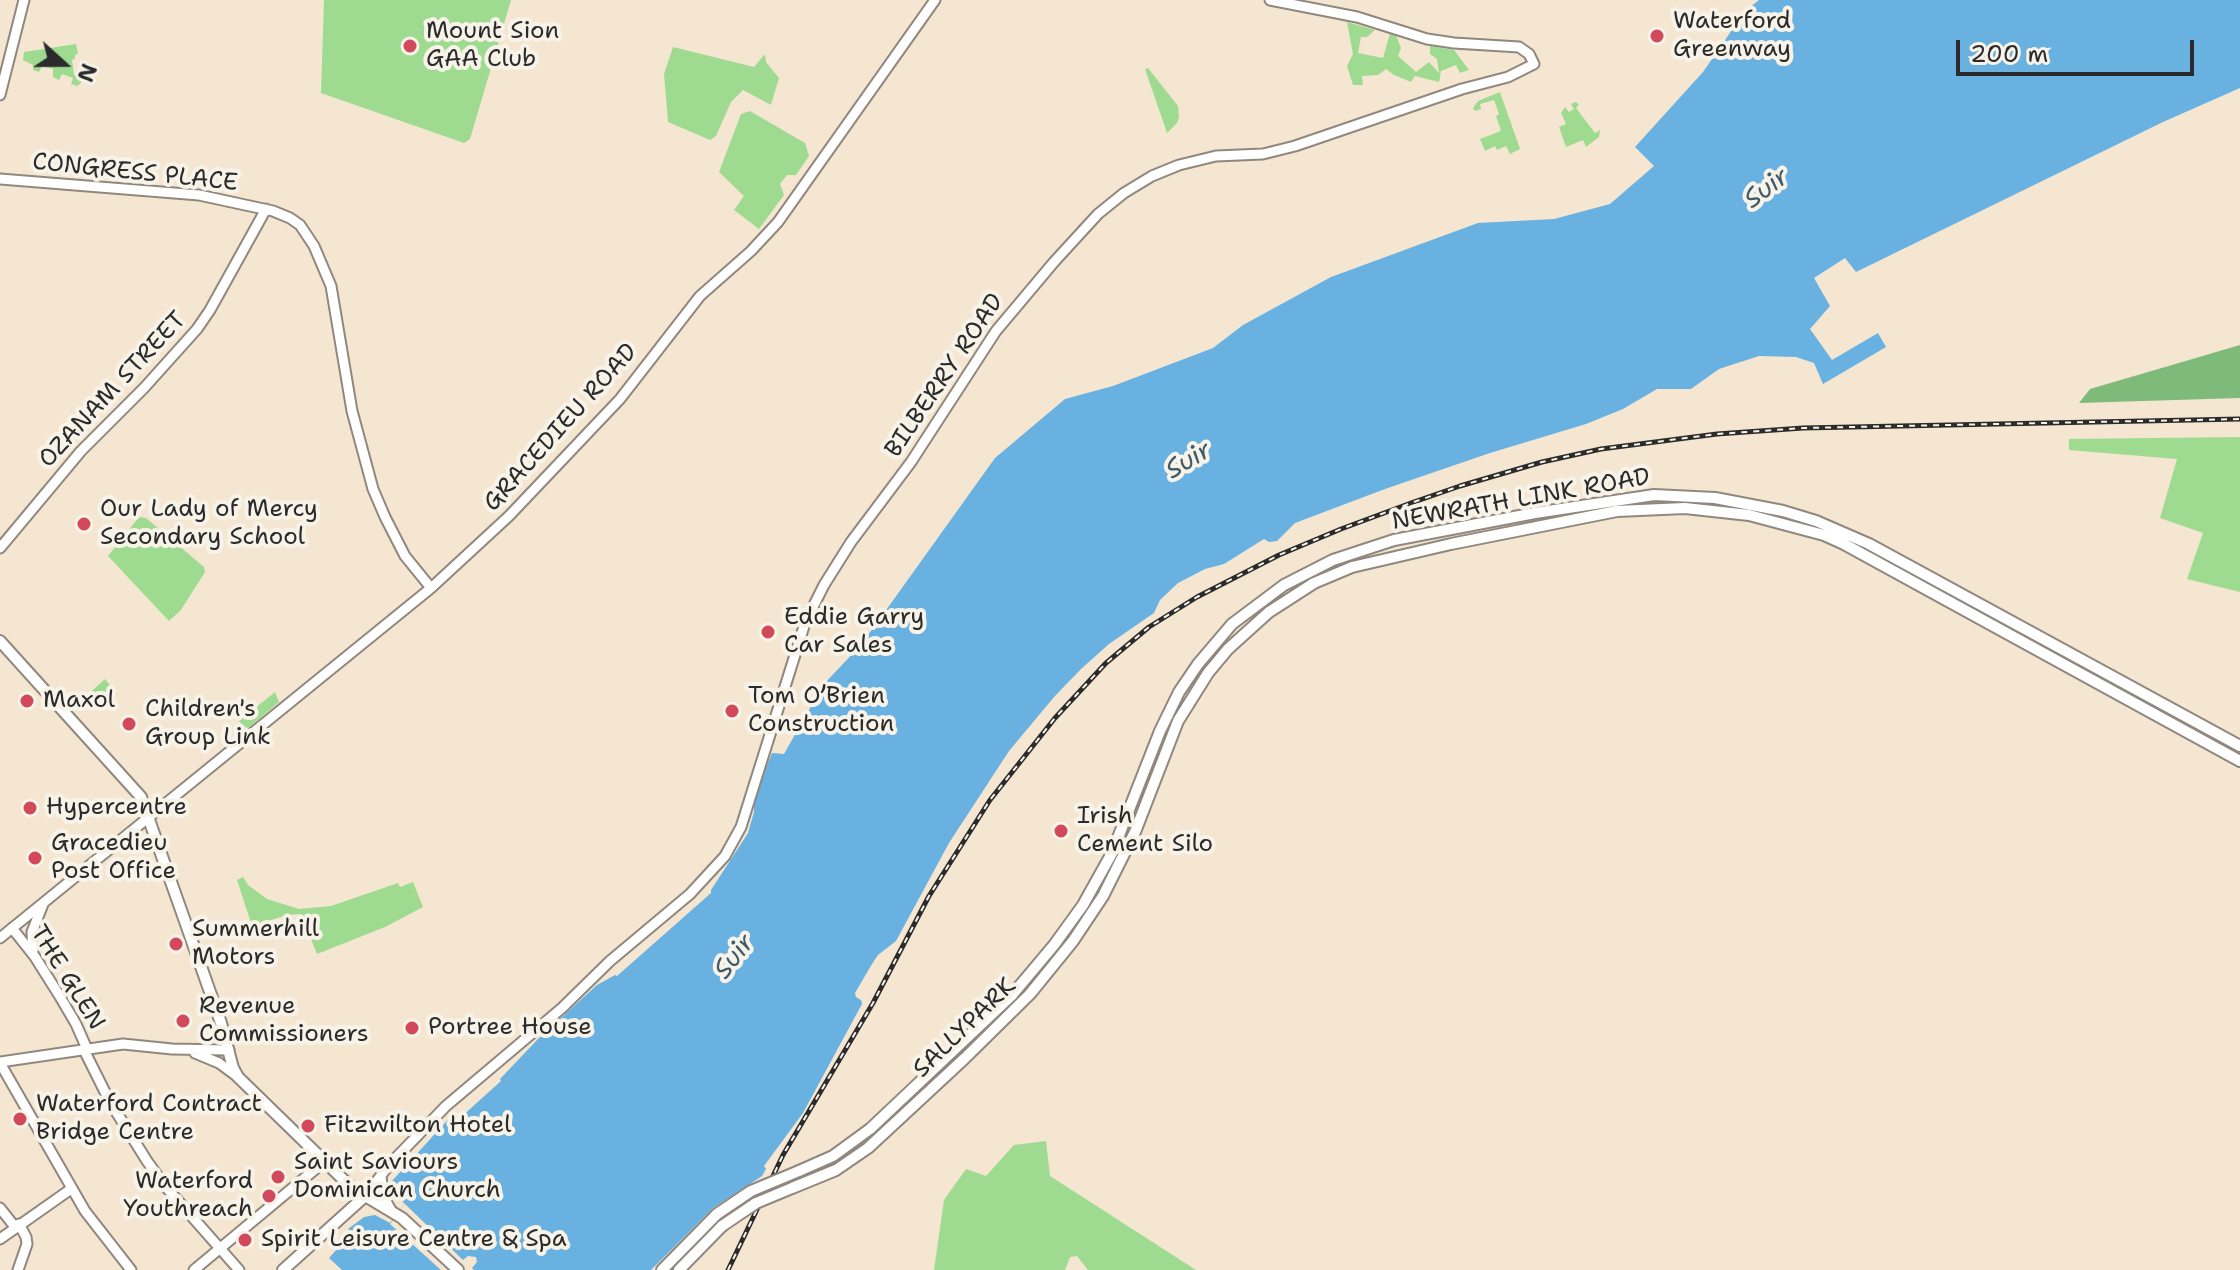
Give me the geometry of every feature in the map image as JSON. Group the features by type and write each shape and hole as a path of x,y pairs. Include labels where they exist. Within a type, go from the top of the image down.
{"main road":[{"name":"NEWRATH LINK ROAD","path":"1144,772 1173,703 1198,664 1232,624 1284,585 1333,560 1394,540 1535,513 1654,495 1715,498 1750,504 1816,521 1850,534 2240,746"},
{"name":"NEWRATH LINK ROAD","path":"1155,778 1178,721 1208,673 1228,649 1269,612 1314,583 1352,567 1451,544 1617,511 1654,508 1749,515 1814,532 1844,544 2240,761"},
{"path":"0,641 137,792 149,819 233,1068 240,1080 352,1188 394,1212 458,1270"},
{"name":"SALLYPARK","path":"662,1270 717,1214 751,1191 833,1156 862,1136 975,1031 1032,972 1064,932 1098,878 1118,838 1144,772"},
{"name":"SALLYPARK","path":"679,1270 722,1226 756,1203 836,1170 868,1148 1030,994 1082,929 1103,896 1135,832 1155,778"},
{"path":"283,1270 364,1197"}],"street":[{"path":"0,95 24,0"},
{"name":"GRACEDIEU ROAD","path":"5,931 149,819 431,588 520,505 620,399 700,296 778,222 935,0"},
{"name":"BILBERRY ROAD","path":"364,1197 390,1164 440,1112 700,885 725,856 746,815 805,623 824,585 851,542 911,462 996,331 1105,207 1138,184 1179,165 1216,156 1273,152 1462,89 1508,77 1534,64 1529,54 1519,47 1427,39 1350,16 1270,0"},
{"name":"CONGRESS PLACE","path":"0,179 213,197 285,215 300,225 320,259 334,299 350,399 369,477 401,547 431,588"},
{"name":"OZANAM STREET","path":"0,548 81,451 197,329 266,209"},
{"path":"35,957 32,932 43,904"},
{"name":"THE GLEN","path":"5,931 35,957 72,1017 86,1049"},
{"name":"THE GLEN","path":"0,1062 123,1044 229,1050"},
{"path":"86,1049 102,1086 139,1151 239,1270"},
{"path":"180,1049 216,1062 240,1080"},
{"path":"216,1062 229,1050"},
{"path":"0,1062 71,1189 131,1270"},
{"path":"194,1270 325,1161"},
{"path":"381,1177 384,1198 394,1212"},
{"path":"0,1239 71,1189"},
{"path":"0,1208 26,1237 27,1244 18,1270"}],"green space":[{"name":"Mount Sion GAA Club","path":"324,0 511,0 470,139 464,143 321,93"},
{"path":"1347,22 1375,30 1367,37 1361,37 1358,53 1383,58 1390,33 1396,35 1401,48 1398,56 1416,72 1429,62 1439,73 1437,59 1430,54 1430,46 1454,50 1469,70 1460,73 1456,65 1441,71 1439,82 1415,76 1411,82 1386,69 1378,75 1362,76 1363,85 1353,85 1347,66 1353,54"},
{"path":"76,44 78,54 72,60 74,75 80,75 81,83 77,86 71,84 73,78 62,74 59,80 53,77 53,69 42,66 39,72 23,60 24,52"},
{"path":"673,47 754,67 765,54 766,62 779,78 771,105 743,90 731,102 716,136 710,140 668,122 664,74"},
{"path":"1148,68 1178,106 1177,123 1167,133 1145,69"},
{"path":"1500,92 1520,149 1510,154 1506,146 1497,150 1495,146 1485,151 1480,139 1501,131 1494,100 1480,104 1481,109 1475,111 1473,108 1478,101"},
{"path":"1576,102 1579,105 1576,108 1595,133 1600,130 1599,137 1586,147 1583,140 1566,147 1559,127 1566,124 1561,113 1565,107 1569,112 1574,109 1571,104"},
{"path":"750,111 805,143 809,156 796,175 787,175 780,184 784,195 759,229 734,210 744,196 719,172 741,114"},
{"path":"2240,345 2240,398 2079,403 2090,389"},
{"path":"2240,437 2240,592 2187,579 2203,533 2160,518 2177,459 2069,450 2069,439"},
{"path":"139,517 146,518 204,567 205,572 181,610 169,621 108,556"},
{"path":"105,679 117,694 77,710 74,707"},
{"path":"275,692 279,702 248,728 242,725 239,721"},
{"path":"243,877 248,885 267,899 299,909 331,906 398,883 400,887 413,882 423,907 385,927 317,954 301,914 252,926 237,880"},
{"path":"1046,1141 1050,1176 1196,1270 1088,1270 1077,1256 1070,1257 1065,1270 934,1270 944,1200 966,1169 986,1176 1014,1145"}],"water":[{"name":"Suir","path":"1759,0 2240,0 2240,88 2163,122 1856,272 1845,258 1814,278 1830,306 1810,329 1832,360 1878,333 1886,347 1823,384 1814,363 1796,357 1759,356 1719,369 1691,389 1657,389 1623,409 1586,424 1490,453 1295,523 1277,541 1264,539 1224,564 1205,569 1178,583 1160,600 1154,613 1109,644 1081,669 1009,751 949,843 896,941 878,955 855,993 862,1004 803,1113 764,1166 766,1169 762,1176 713,1208 651,1270 342,1270 329,1258 352,1232 348,1229 364,1217 375,1215 390,1223 405,1204 394,1193 391,1182 454,1113 460,1118 597,985 617,976 711,893 748,833 754,800 772,753 784,754 823,685 859,647 995,458 1065,399 1113,386 1213,348 1243,325 1331,277 1478,223 1554,219 1610,204 1654,166 1635,147 1703,72 1745,11"}],"pier":[{"path":"405,1204 463,1260 468,1256 476,1257 474,1270 441,1270 390,1224"}],"railway":[{"path":"728,1270 783,1155 873,1003 929,896 990,800 1055,718 1106,663 1149,627 1197,597 1279,555 1411,503 1542,462 1601,449 1717,434 1803,428 2240,419"}],"place":[{"name":"Waterford Greenway","path":"1657,36"},
{"name":"Mount Sion GAA Club","path":"410,46"},
{"name":"Our Lady of Mercy Secondary School","path":"84,524"},
{"name":"Eddie Garry Car Sales","path":"768,632"},
{"name":"Maxol","path":"27,701"},
{"name":"Tom O’Brien Construction","path":"732,711"},
{"name":"Children's Group Link","path":"129,724"},
{"name":"Hypercentre","path":"30,808"},
{"name":"Irish Cement Silo","path":"1061,831"},
{"name":"Gracedieu Post Office","path":"35,858"},
{"name":"Summerhill Motors","path":"176,944"},
{"name":"Revenue Commissioners","path":"183,1021"},
{"name":"Portree House","path":"412,1028"},
{"name":"Waterford Contract Bridge Centre","path":"20,1119"},
{"name":"Fitzwilton Hotel","path":"308,1126"},
{"name":"Saint Saviours Dominican Church","path":"278,1177"},
{"name":"Waterford Youthreach","path":"269,1196"},
{"name":"Spirit Leisure Centre & Spa","path":"245,1240"}]}
